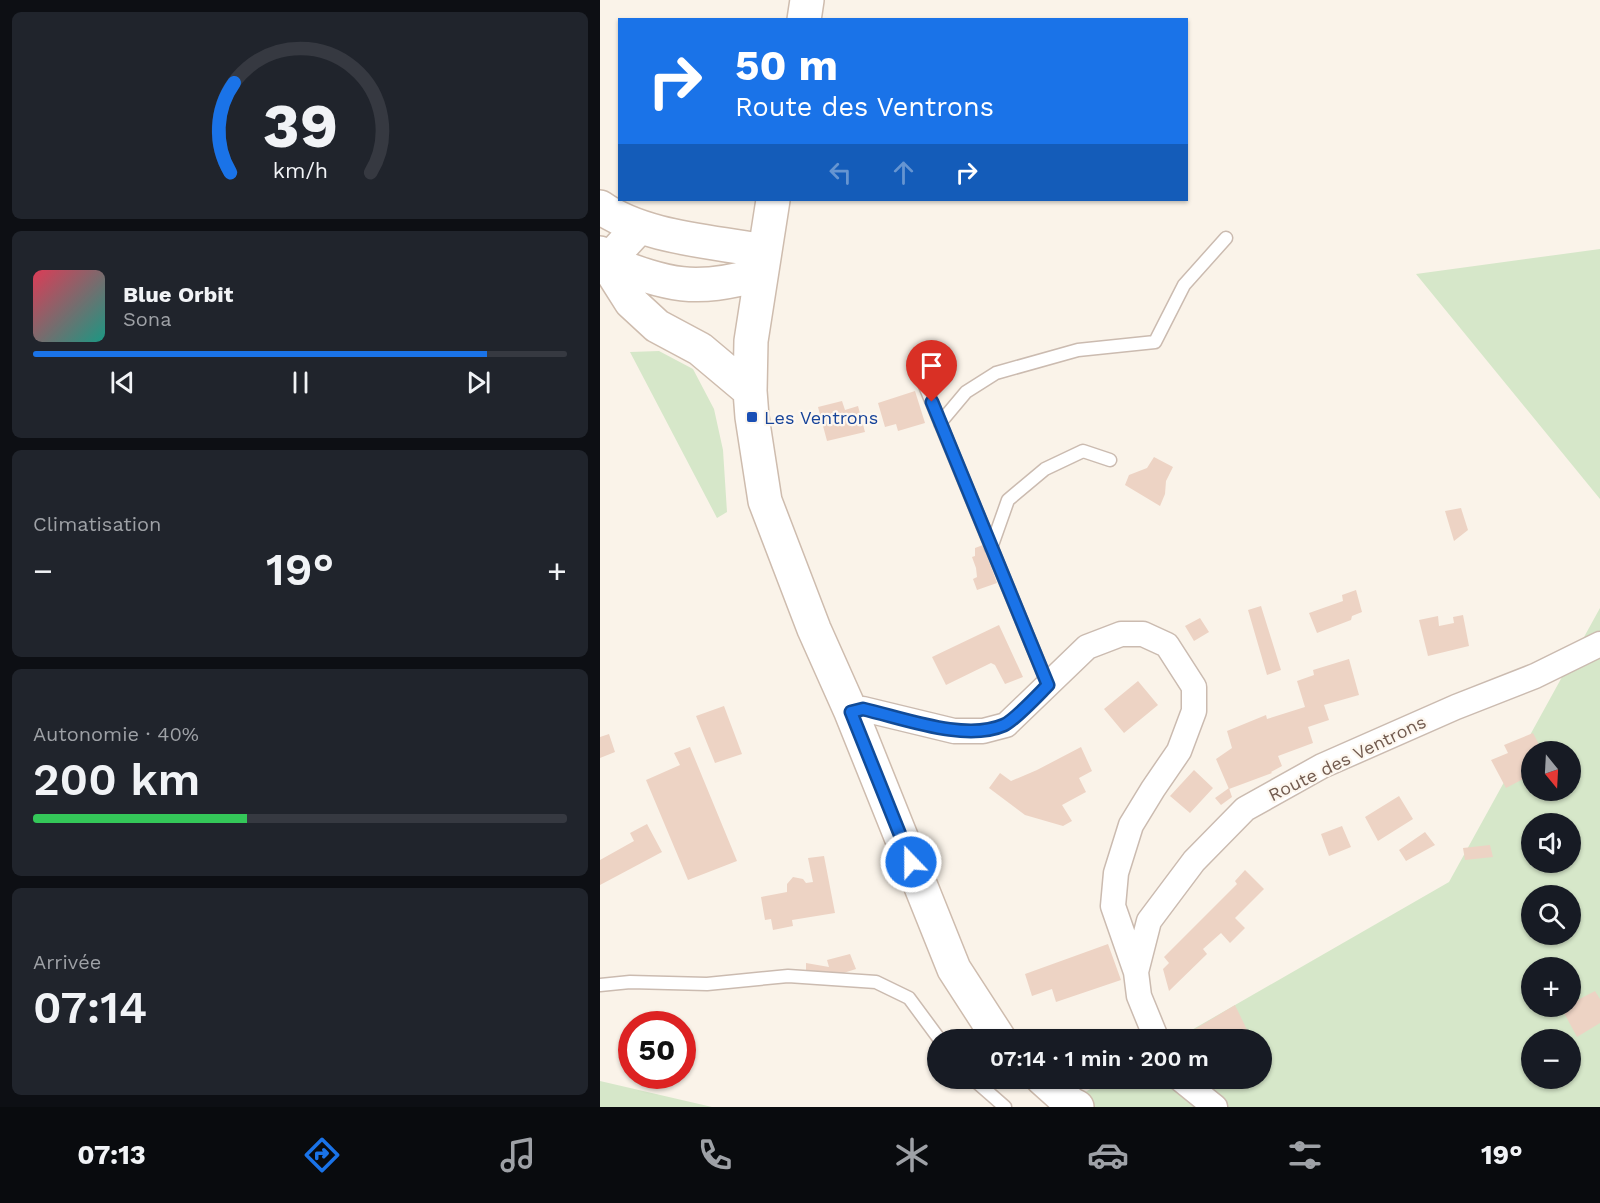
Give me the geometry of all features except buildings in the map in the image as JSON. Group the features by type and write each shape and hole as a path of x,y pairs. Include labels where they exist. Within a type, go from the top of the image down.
{"main road":[{"path":"804,18 807,0"},
{"path":"772,201 751,341 750,391 765,501 814,629 851,712 954,969 993,1029"},
{"path":"600,207 611,215 639,227 762,263"},
{"path":"603,257 639,227"},
{"path":"603,257 658,280 690,286 715,285 762,263"},
{"path":"603,257 631,302 657,326 700,349 750,391"},
{"path":"1054,1089 1077,1107"}],"street":[{"name":"Route des Ventrons","path":"851,712 863,709 954,731 983,731 1006,725 1087,646 1121,634 1143,634 1167,645 1194,687 1194,711 1179,751 1131,825 1116,873 1113,906 1136,972 1139,996 1152,1029"},
{"name":"Route des Ventrons","path":"1136,972 1149,921 1194,861 1245,809 1322,766 1456,706 1535,676 1600,644"},
{"path":"1193,1089 1215,1107"}],"lane":[{"path":"940,423 966,392 996,373 1078,351 1155,342 1184,285 1226,238"},
{"path":"923,381 1048,685"},
{"path":"991,548 1008,500 1045,469 1083,451 1110,460"},
{"path":"600,985 630,982 707,984 788,976 876,982 909,998 932,1029"},
{"path":"985,1089 1005,1107"}],"green space":[{"path":"1600,249 1600,499 1416,274"},
{"path":"659,351 693,369 714,409 723,450 727,512 717,518 630,352"},
{"path":"1600,608 1600,1107 1059,1107 1090,1089 1272,1089 1272,1029 1193,1029 1449,882 1521,751 1521,801 1581,801 1581,741 1527,741"},
{"path":"600,1081 618,1085 618,1089 634,1089 712,1107 600,1107"}],"place":[{"name":"Les Ventrons","path":"752,417"}],"route":[{"path":"911,862 851,712 863,709 954,731 983,731 1006,725 1048,685 932,402"}]}
